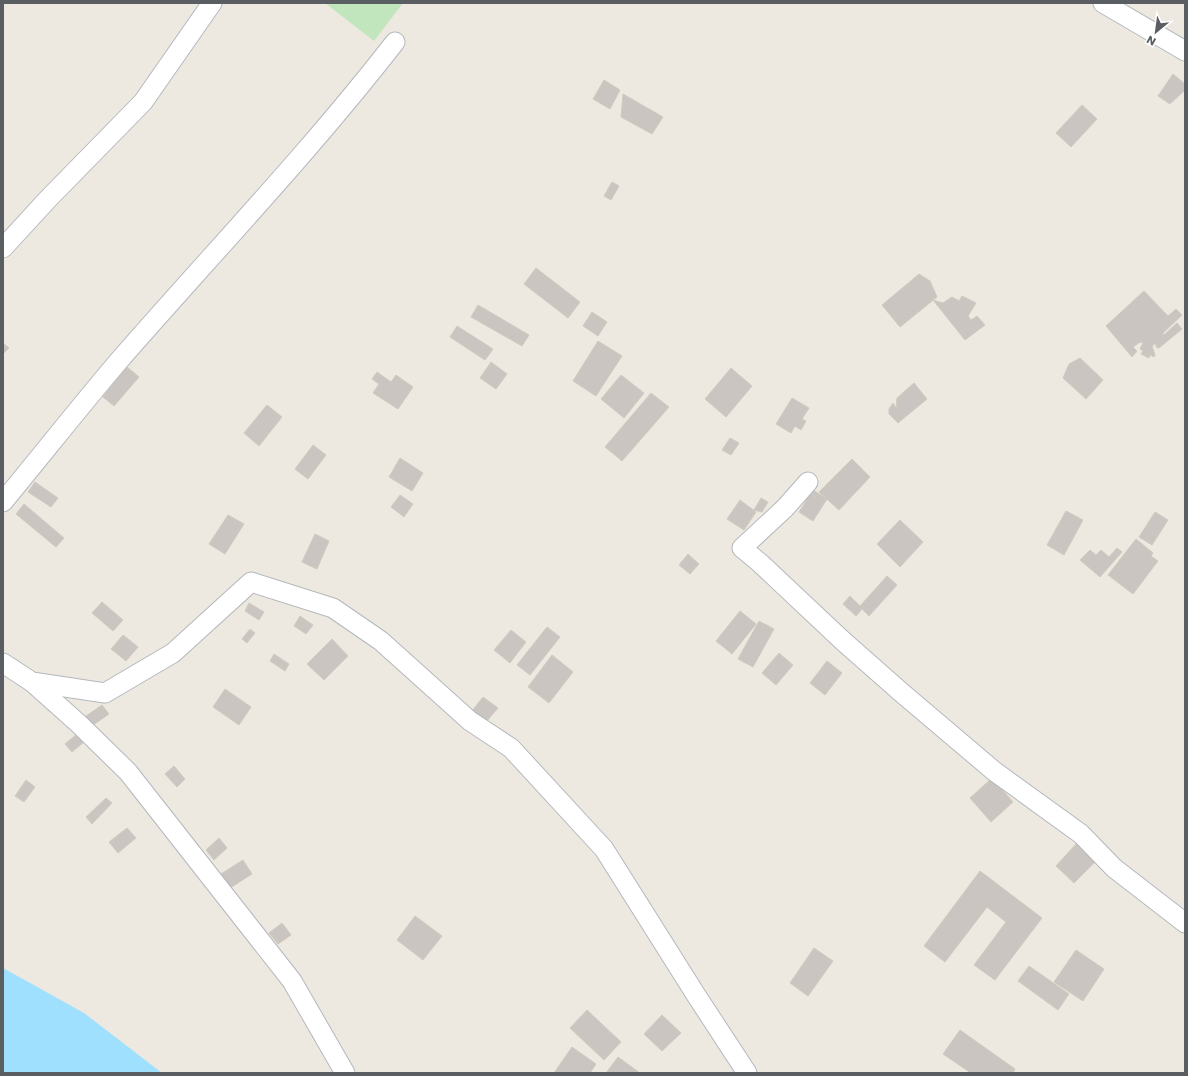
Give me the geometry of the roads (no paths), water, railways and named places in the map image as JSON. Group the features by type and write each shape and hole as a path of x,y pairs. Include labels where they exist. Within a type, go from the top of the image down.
{"street":[{"path":"3,248 48,199 143,102 212,3"},
{"path":"1103,3 1185,51"},
{"path":"3,502 116,364 315,141 357,91 395,42"},
{"path":"808,482 785,508 742,548 843,641 994,771 1081,834 1114,868 1185,923"},
{"path":"32,682 105,692 173,653 251,582 333,608 381,641 470,721 511,748 604,849 747,1073"},
{"path":"3,664 32,682 79,724 133,778 292,982 345,1073"}],"water":[{"path":"3,968 84,1013 162,1073 3,1073"}]}
